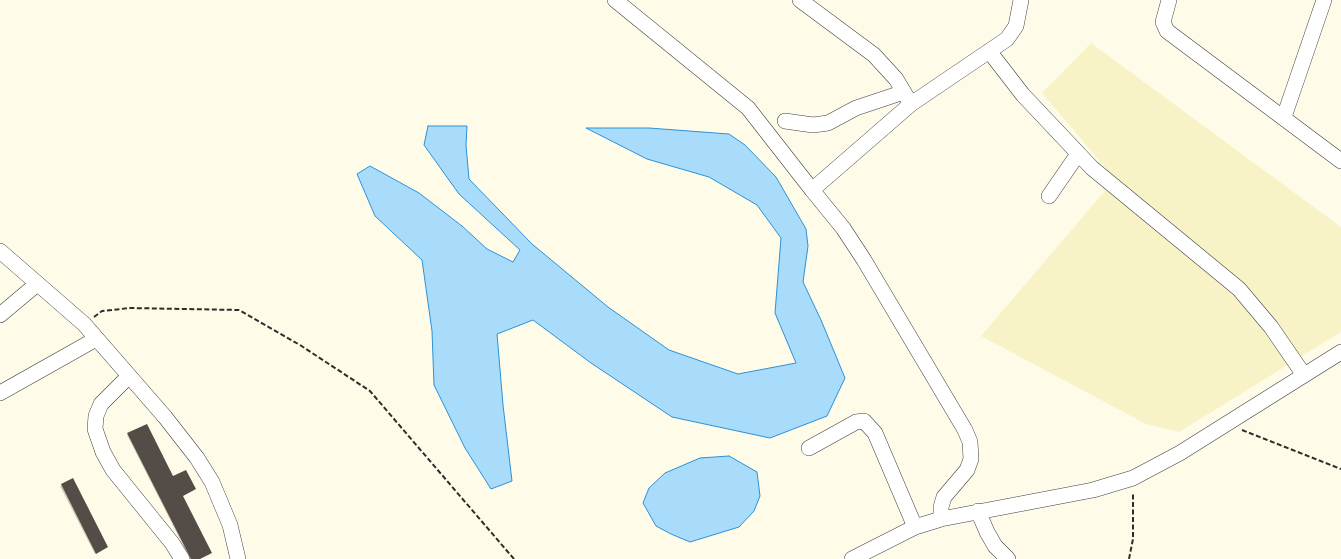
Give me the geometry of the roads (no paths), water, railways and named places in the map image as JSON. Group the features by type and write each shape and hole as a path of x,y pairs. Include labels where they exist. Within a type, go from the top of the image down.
{"street":[{"path":"615,0 748,108 843,228 864,260 965,430 970,442 971,459 967,470 944,497 941,519"},
{"path":"800,0 874,55 887,67 907,98"},
{"path":"812,190 907,98 1006,39 1016,26 1021,0"},
{"path":"1169,0 1163,22 1167,31 1341,161"},
{"path":"1284,117 1324,0"},
{"path":"989,50 1023,95 1092,168 1239,289 1271,327 1304,375"},
{"path":"785,121 813,125 828,123 856,108 907,98"},
{"path":"1049,196 1078,154"},
{"path":"0,251 84,324 166,418 197,458 212,482 230,526 238,559"},
{"path":"0,315 38,284"},
{"path":"0,393 96,339"},
{"path":"852,559 915,527 941,519 1093,490 1133,478 1180,453 1341,352"},
{"path":"129,376 101,404 96,416 95,429 103,452 114,470 172,543 182,559"},
{"path":"809,448 856,422 864,421 875,433 915,527"},
{"path":"978,511 995,546 1008,559"}],"water":[{"path":"428,126 467,126 466,145 469,179 532,244 608,307 669,350 738,374 796,363 775,313 781,238 757,205 709,177 647,159 586,128 649,128 729,134 745,145 776,177 806,229 808,246 803,282 845,378 827,416 770,438 672,417 591,363 533,320 497,334 512,481 491,489 465,448 434,385 432,331 422,260 375,216 357,174 370,166 419,193 462,226 487,249 513,262 520,250 459,194 424,145"},
{"path":"729,456 757,472 760,496 754,511 739,527 690,542 656,526 643,503 649,488 665,473 700,458"}]}
